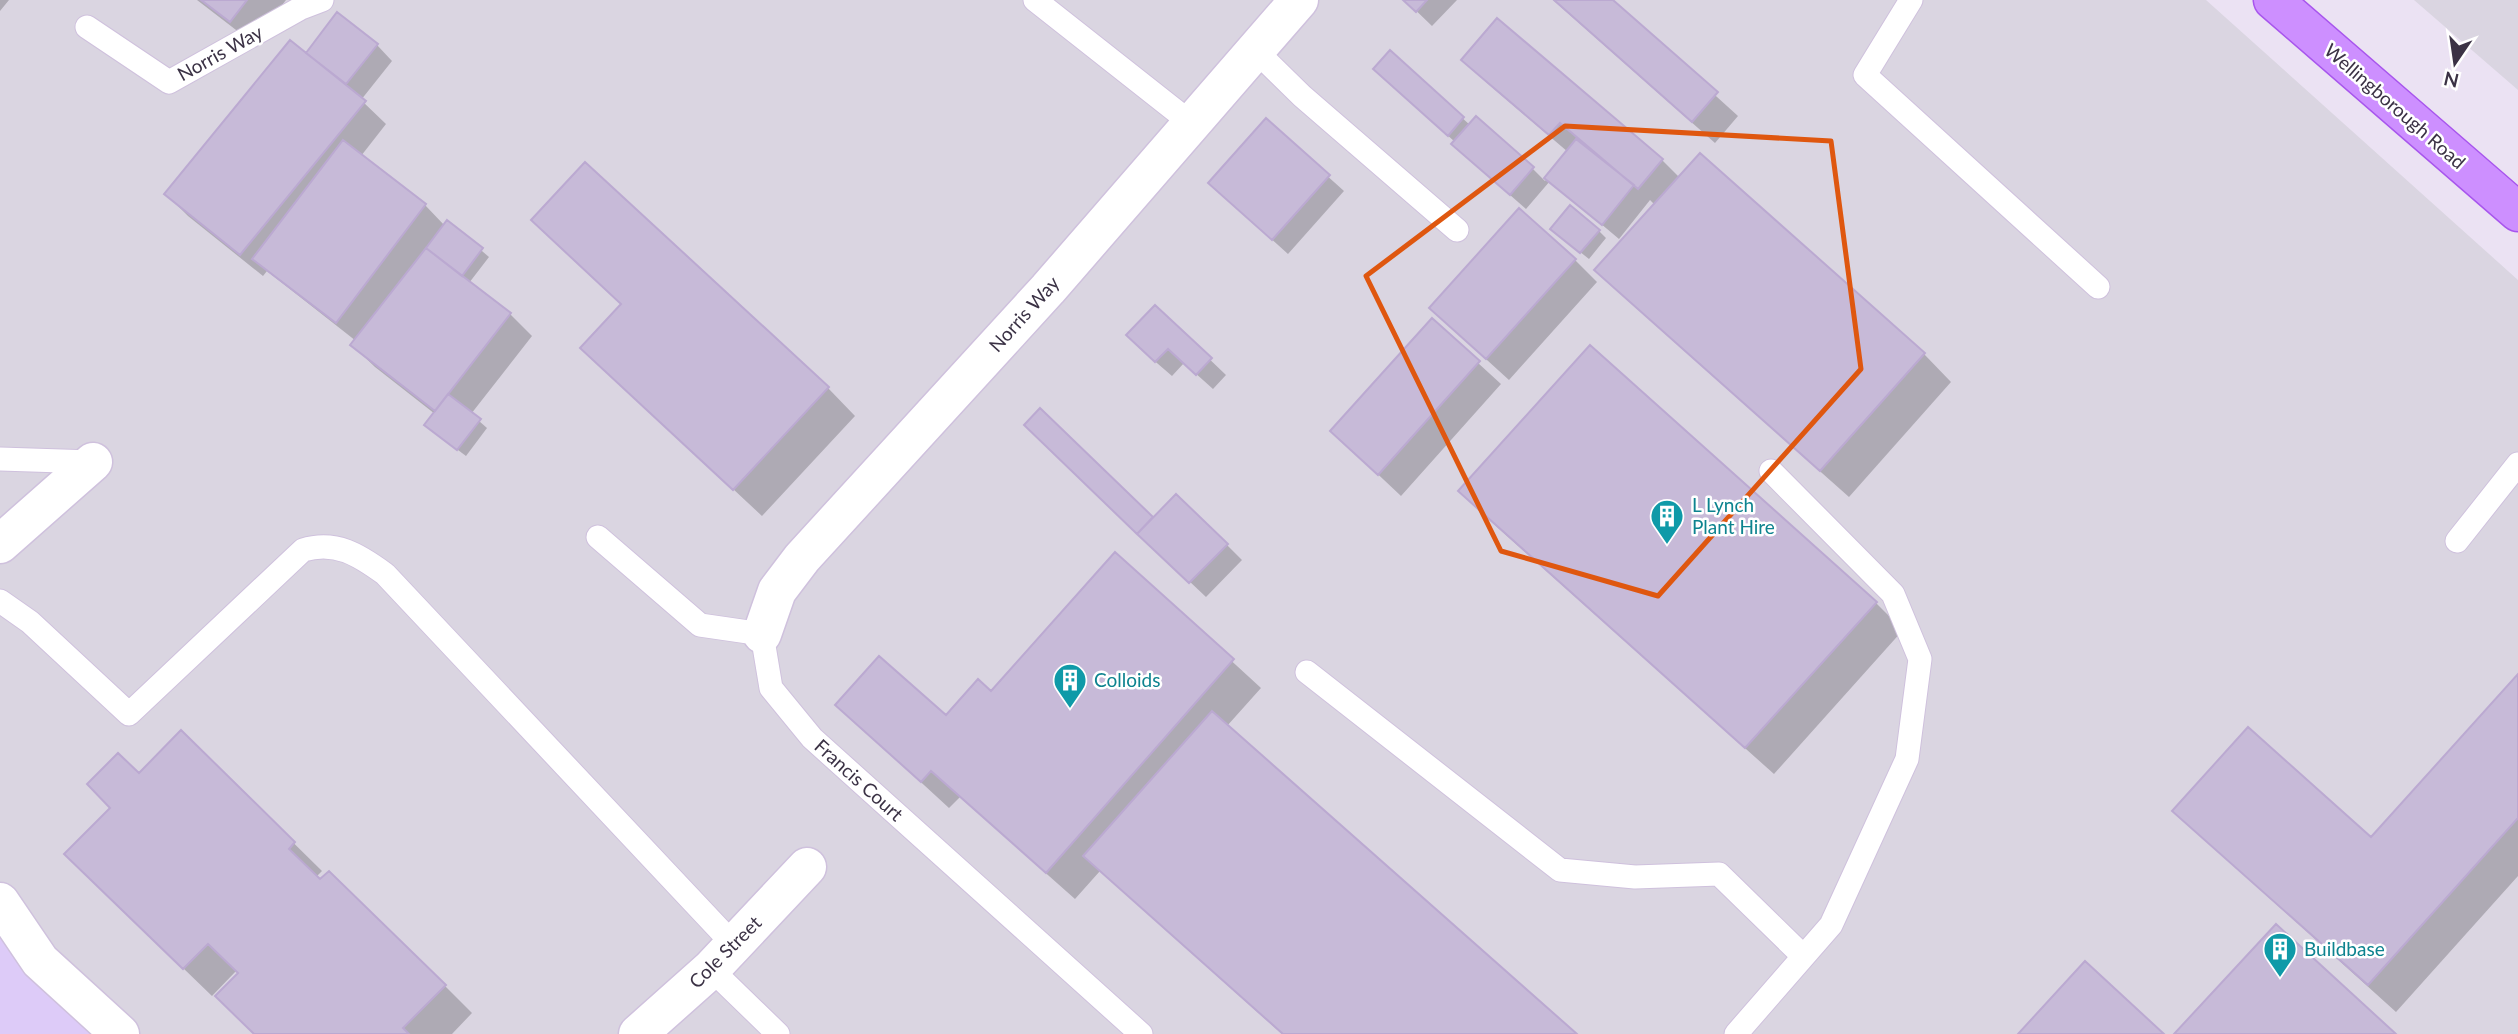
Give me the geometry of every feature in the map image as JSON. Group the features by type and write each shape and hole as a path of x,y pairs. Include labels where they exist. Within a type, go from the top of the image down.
{"main road":[{"name":"Wellingborough Road","path":"2273,0 2518,212"}],"street":[{"name":"Norris Way","path":"762,634 777,592 802,558 1048,289 1299,0"},
{"path":"0,544 93,462"},
{"name":"Cole Street","path":"638,1034 723,957 807,867"},
{"path":"0,902 40,961 120,1034"},
{"path":"0,945 40,961"}],"lane":[{"name":"Norris Way","path":"87,27 169,82 301,8 322,0"},
{"path":"1035,0 1191,123"},
{"path":"1911,0 1865,75 2098,287"},
{"path":"1255,50 1301,96 1457,230"},
{"path":"0,459 93,462"},
{"path":"2457,541 2518,464"},
{"path":"1735,1034 1831,925 1907,759 1920,659 1893,594 1771,471"},
{"path":"598,537 700,625 762,634"},
{"path":"0,601 30,622 129,714 303,550 317,546 335,546 362,557 385,574 723,957 778,1034"},
{"name":"Francis Court","path":"762,634 771,688 812,738 1141,1034"},
{"path":"1307,672 1560,870 1635,877 1719,874 1803,956"}],"highlighted area":[{"path":"1565,126 1831,141 1861,369 1658,596 1501,551 1366,276"}],"shaded area":[{"path":"0,0 2206,0 2518,280 2518,1034 132,1034 66,972 0,937"},
{"path":"2414,0 2518,0 2518,90"},
{"path":"0,937 66,972 132,1034 0,1034"}],"building":[{"path":"201,0 247,0 230,22"},
{"path":"1403,0 1427,0 1416,12"},
{"path":"1554,0 1613,0 1718,92 1692,122"},
{"path":"337,12 378,44 346,84 306,53"},
{"path":"1497,18 1663,159 1638,189 1560,123 1549,135 1461,60"},
{"path":"290,40 366,101 240,255 164,194"},
{"path":"1390,50 1464,117 1448,136 1373,69"},
{"path":"1476,116 1534,167 1510,195 1451,144"},
{"path":"1266,118 1330,175 1272,240 1208,183"},
{"path":"1576,139 1634,185 1602,225 1544,178"},
{"path":"343,140 426,204 336,323 252,259"},
{"path":"1700,153 1925,353 1820,471 1594,270"},
{"path":"585,162 829,387 733,490 580,348 621,304 531,220"},
{"path":"1570,205 1600,230 1580,253 1550,229"},
{"path":"1519,208 1576,259 1486,359 1429,308"},
{"path":"447,220 483,248 462,276 426,248"},
{"path":"426,248 511,313 435,411 350,345"},
{"path":"1155,305 1212,358 1196,375 1168,349 1155,362 1126,335"},
{"path":"1432,318 1480,361 1378,475 1330,431"},
{"name":"L Lynch Plant Hire","path":"1590,345 1877,602 1745,748 1458,491"},
{"path":"448,394 481,419 457,450 424,425"},
{"path":"1040,408 1153,517 1137,534 1024,425"},
{"path":"1176,494 1228,544 1189,583 1137,534"},
{"name":"Colloids","path":"1115,552 1234,659 1046,873 931,771 921,782 835,705 879,656 946,715 978,679 991,691"},
{"path":"2518,674 2518,818 2368,985 2172,811 2248,727 2371,837"},
{"path":"1212,711 1577,1034 1283,1034 1083,856"},
{"path":"181,730 295,842 289,849 320,879 329,871 446,985 403,1028 409,1034 254,1034 215,996 238,973 208,944 183,969 64,854 110,808 87,784 118,753 139,773"},
{"name":"Buildbase","path":"2276,924 2396,1034 2174,1034"},
{"path":"2085,961 2164,1034 2018,1034"}],"place":[{"name":"L Lynch Plant Hire","path":"1667,546"},
{"name":"Colloids","path":"1070,710"},
{"name":"Buildbase","path":"2280,979"}]}
